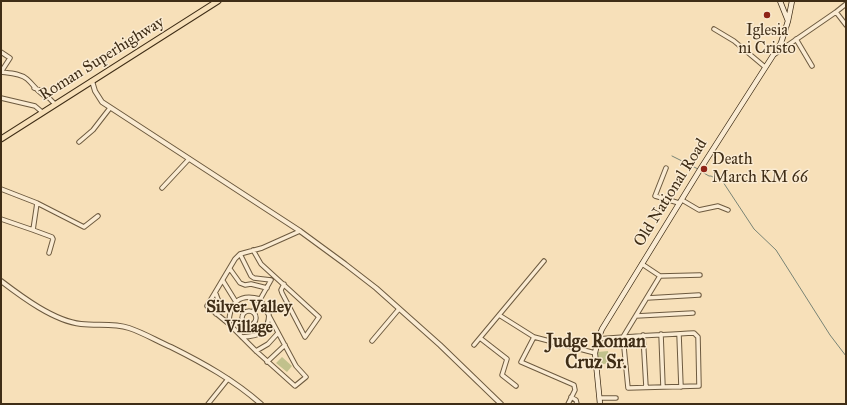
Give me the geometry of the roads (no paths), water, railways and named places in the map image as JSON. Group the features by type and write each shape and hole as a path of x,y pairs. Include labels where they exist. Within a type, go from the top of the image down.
{"main road":[{"name":"Roman Superhighway","path":"1,139 218,1"},
{"path":"780,1 788,21"},
{"name":"Old National Road","path":"600,404 595,353 598,338 611,314 697,174 774,54 784,34 792,1"}],"street":[{"path":"774,54 846,4"},
{"path":"836,12 846,25"},
{"path":"714,29 734,41 765,67"},
{"path":"796,39 812,66"},
{"path":"1,52 10,58 1,72 17,74 26,78 37,92 49,98 55,104"},
{"path":"92,81 97,96 110,108 300,231 345,264 440,345 501,404"},
{"path":"1,98 35,106 42,112"},
{"path":"79,142 93,130 110,108"},
{"path":"162,188 189,159"},
{"path":"666,168 654,196 680,202 699,210 718,206 728,210"},
{"path":"1,189 37,203 84,227 98,216"},
{"path":"33,230 37,203"},
{"path":"1,219 52,237 53,239 49,253"},
{"path":"228,324 231,311 236,302 246,297 253,296 260,299 296,366 306,376 296,386 294,386 267,362 241,335 216,314 207,306 216,294 235,259 240,254 262,248 300,231"},
{"path":"253,250 261,264 284,284 320,317 305,337 282,293 281,290 284,284"},
{"path":"240,254 251,276 254,278 271,280"},
{"path":"474,345 544,261"},
{"path":"642,264 660,276 700,275"},
{"path":"230,268 240,284 245,286 251,284 267,288"},
{"path":"253,312 274,276"},
{"path":"598,338 623,337 661,334 695,334 698,337 699,386 628,388 623,337 660,276"},
{"path":"1,281 17,294 63,319 80,324 111,324 130,328 143,334 182,353 228,379 261,404"},
{"path":"222,281 236,302"},
{"path":"216,294 219,302 216,314"},
{"path":"647,298 699,295"},
{"path":"372,341 399,309"},
{"path":"246,324 243,320 243,314 246,311 253,312"},
{"path":"246,324 250,324 255,320 256,316 253,312"},
{"path":"636,316 693,313"},
{"path":"241,335 258,335 263,331 268,321 269,314"},
{"path":"499,315 534,337 595,353"},
{"path":"241,335 246,324"},
{"path":"256,351 268,344 278,333"},
{"path":"661,334 663,387"},
{"path":"679,334 681,387"},
{"path":"643,335 646,387"},
{"path":"534,337 521,362 574,385 575,390 568,404"},
{"path":"480,338 507,359 502,375 516,386"},
{"path":"267,362 285,345"},
{"path":"208,404 228,379"},
{"path":"571,397 576,400 577,404"},
{"path":"600,398 616,398"}],"waterway":[{"path":"672,156 698,169"},
{"path":"702,172 723,182 754,229 776,250 830,335 846,356"}],"place":[{"name":"Iglesia ni Cristo","path":"767,15"},
{"name":"Death March KM 66","path":"704,169"}],"district":[{"name":"Silver Valley Village","path":"249,318"},
{"name":"Judge Roman Cruz Sr.","path":"596,353"}]}
